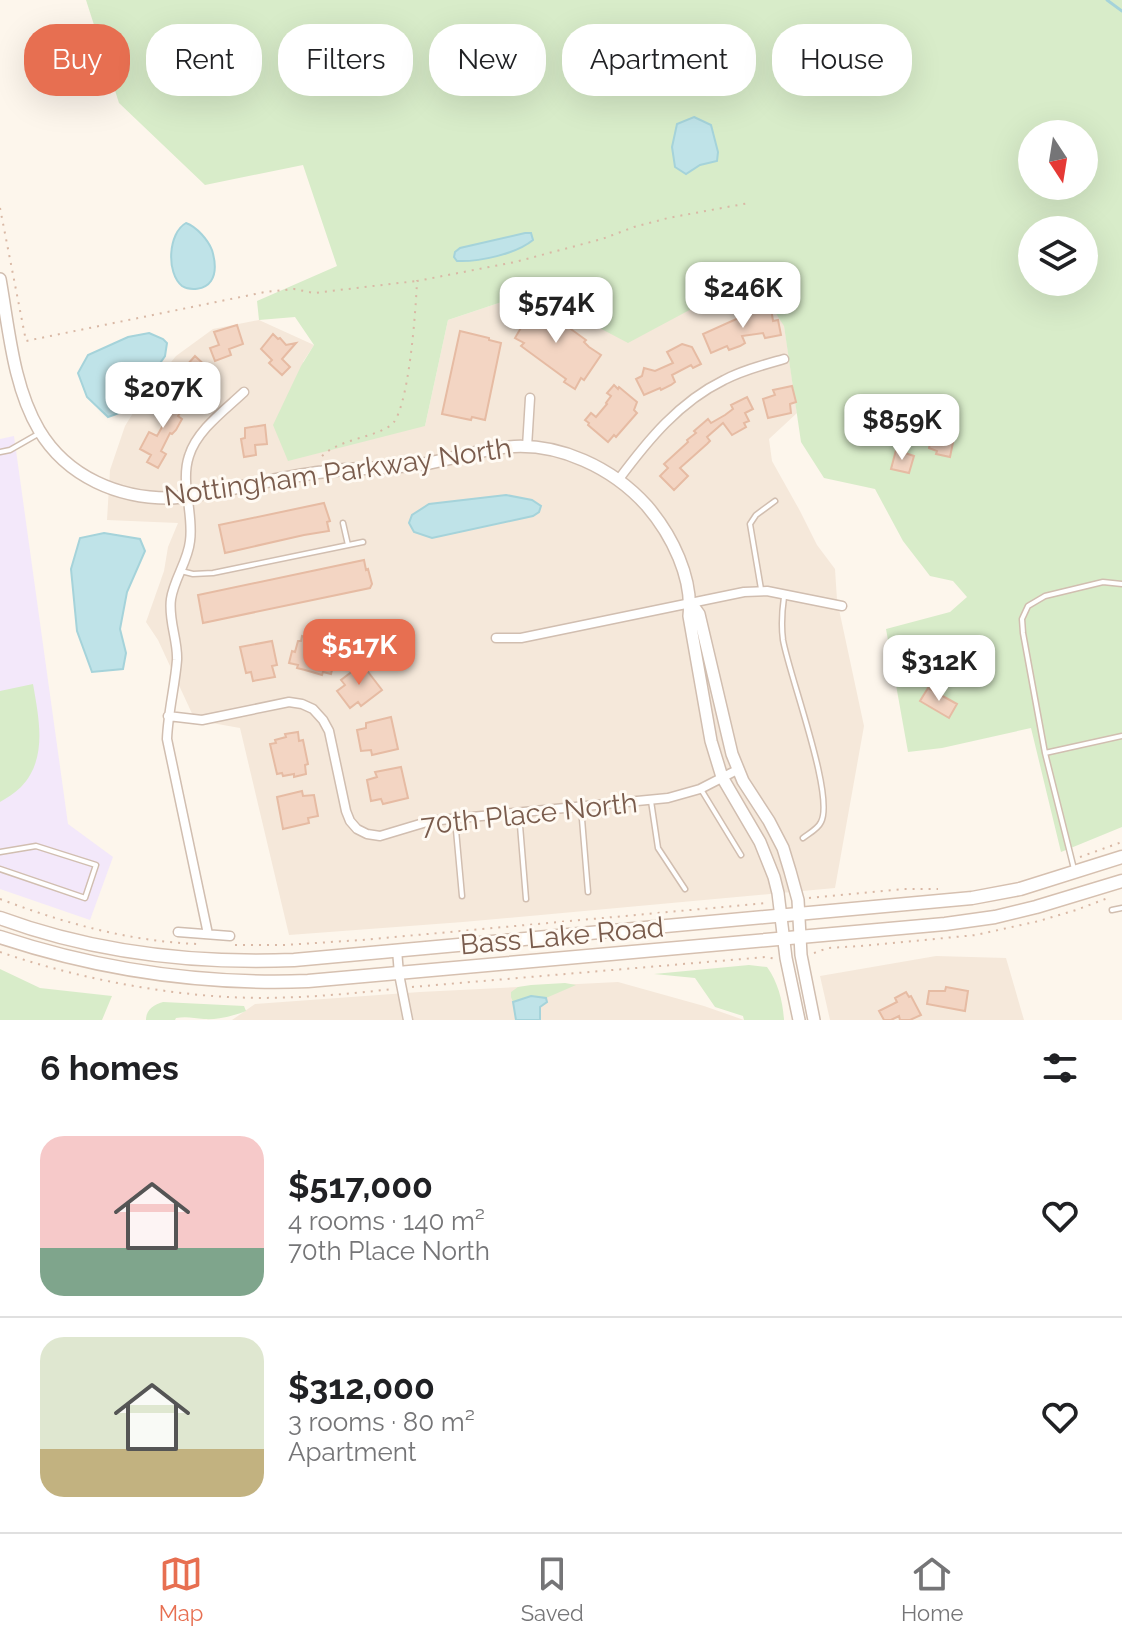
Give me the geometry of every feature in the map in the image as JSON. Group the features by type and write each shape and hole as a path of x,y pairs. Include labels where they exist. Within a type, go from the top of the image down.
{"main road":[{"name":"Bass Lake Road","path":"0,918 63,938 125,952 266,961 972,898 1020,889 1122,857"},
{"name":"Bass Lake Road","path":"0,937 127,970 194,979 284,982 945,924 995,917 1122,881"}],"street":[{"name":"Nottingham Parkway North","path":"0,279 20,385 40,432 73,469 115,490 138,496 188,497 323,472 426,463 486,450 527,447 586,461 619,479 636,494 668,534 691,602 699,614 737,770 783,848 795,887 801,955 814,1020"},
{"path":"619,479 651,437 698,395 722,380 784,359"},
{"path":"208,934 167,739 177,657 170,610 171,597 190,542 186,470 189,455 196,440 244,392"},
{"path":"527,447 530,398"},
{"path":"496,638 521,638 744,592 785,594 842,606"},
{"name":"Nottingham Parkway North","path":"691,602 689,616 708,725 722,777 769,861 778,893 783,939 799,1020"},
{"name":"70th Place North","path":"168,716 202,720 289,702 313,709 329,731 350,821 357,829 380,836 430,821 668,798 700,789 737,770"},
{"path":"178,932 230,936"},
{"path":"397,950 408,1020"}],"lane":[{"path":"0,452 10,450 40,432"},
{"path":"761,591 750,524 756,515 775,501"},
{"path":"343,523 348,545"},
{"path":"181,571 213,573 363,542"},
{"path":"1075,873 1045,753 1022,619 1028,606 1045,596 1103,582 1122,584"},
{"path":"785,594 781,617 783,641 813,749 825,808 821,824 803,838"},
{"path":"1045,753 1122,736"},
{"path":"700,789 741,855"},
{"path":"651,801 658,848 685,889"},
{"path":"581,807 588,892"},
{"path":"519,813 526,899"},
{"path":"455,819 462,896"},
{"path":"0,852 36,846 96,865 85,898 0,869"},
{"path":"1112,910 1122,908"}],"path":[{"path":"0,208 26,341 265,292 294,289 314,293 417,281 515,262 668,218 749,203"},
{"path":"322,456 330,449 394,424 401,411 408,372 417,281"},
{"path":"1076,858 1122,842"},
{"path":"816,897 904,889 944,889"},
{"path":"0,899 72,925 140,938 200,944"},
{"path":"224,945 362,940 763,903"},
{"path":"0,952 74,973 127,983"},
{"path":"414,987 772,958"}],"shaded area":[{"path":"532,292 560,296 592,324 737,299 771,306 784,325 797,413 769,439 772,461 817,545 835,569 837,600 864,726 835,888 289,935 240,728 195,720 158,640 146,622 178,523 107,520 110,470 125,426 144,395 176,356 213,329 259,320 314,345 303,362 425,426 448,320"},
{"path":"14,436 68,824 113,857 90,920 0,889 0,439"},
{"path":"936,956 1006,958 1024,1020 830,1020 820,976"},
{"path":"618,982 744,1020 232,1020 255,1004"}],"green space":[{"path":"86,0 1122,0 1122,827 1061,852 1031,728 942,748 908,752 886,629 950,612 967,597 953,581 930,576 903,541 875,489 824,478 801,442 784,326 771,306 741,298 697,306 628,343 592,324 557,294 532,292 448,320 425,426 288,461 273,425 314,345 295,317 259,320 257,301 337,266 303,165 205,185 119,103 117,96 130,96 130,24 94,24"},
{"path":"33,684 39,738 35,764 21,787 0,802 0,691"},
{"path":"749,965 767,967 771,973 779,992 784,1020 744,1020 743,1016 715,1007 695,978 654,974"},
{"path":"0,969 40,988 112,996 102,1020 0,1020"},
{"path":"576,985 546,998 531,996 513,1002 511,997 511,992 518,987"},
{"path":"163,1002 244,1006 246,1011 215,1019 183,1017 146,1020 151,1008"}],"water":[{"path":"694,117 711,125 718,152 717,161 700,165 686,174 675,167 672,147 677,124"},
{"path":"186,223 205,238 214,258 215,270 211,281 197,289 182,286 171,263 176,235"},
{"path":"531,233 533,240 507,253 466,261 457,261 454,257 460,248"},
{"path":"149,333 167,343 165,356 125,411 108,417 87,397 78,373 88,355 128,337"},
{"path":"506,495 532,500 541,506 539,512 533,516 432,538 414,532 409,523 412,515 429,504"},
{"path":"104,533 140,539 145,551 127,592 120,629 126,653 123,669 92,672 77,631 71,569 80,538"},
{"path":"531,996 546,998 547,1002 540,1007 540,1020 516,1020 513,1002"}],"building":[{"path":"535,299 601,355 575,389 515,338 522,326 519,324"},
{"path":"771,308 773,321 778,320 781,335 765,338 763,333 742,336 745,343 740,346 729,350 727,346 711,353 703,334 749,313"},
{"path":"237,325 243,344 229,349 231,355 215,361 210,348 219,345 214,332"},
{"path":"460,331 501,343 485,420 442,414"},
{"path":"273,334 286,345 296,343 282,359 290,367 282,375 269,363 272,360 261,349"},
{"path":"682,344 692,347 701,364 693,368 691,365 672,375 675,382 671,385 644,395 636,379 642,376 644,368 655,371 673,363 667,352"},
{"path":"195,356 208,368 201,376 208,382 196,394 179,374"},
{"path":"614,385 637,402 634,410 637,413 608,442 585,420 591,413 596,417 607,404 611,396 607,393"},
{"path":"792,386 796,402 790,404 791,413 768,418 763,399 775,395 773,390"},
{"path":"167,394 185,403 178,416 182,419 161,451 166,454 158,468 147,462 151,455 140,449 149,432 157,436 166,420 159,415 162,410 158,408"},
{"path":"747,397 753,409 745,413 749,421 744,423 746,427 732,435 723,423 707,437 710,441 680,468 688,476 674,490 660,476 668,468 664,464 708,419 711,423 733,409 731,405"},
{"path":"265,425 267,444 255,445 256,455 244,457 241,439 245,438 245,428"},
{"path":"934,426 955,433 950,457 936,454 937,451 929,448"},
{"path":"896,450 914,456 909,473 891,469"},
{"path":"324,503 330,521 327,522 329,531 225,553 219,525"},
{"path":"364,560 372,584 370,588 203,623 198,595"},
{"path":"302,636 332,644 331,661 334,662 331,674 323,672 322,675 289,663 292,651 295,652"},
{"path":"272,641 277,665 272,666 275,677 253,681 251,672 246,673 240,647"},
{"path":"362,664 382,690 361,706 358,702 350,708 337,691 345,685 341,680"},
{"path":"928,688 957,704 949,718 920,701"},
{"path":"391,717 398,749 372,755 371,750 361,751 357,730 366,728 366,723"},
{"path":"298,732 308,764 305,765 306,774 294,777 294,774 277,774 270,744 286,737 285,734"},
{"path":"401,767 408,798 383,804 381,799 371,801 367,780 377,777 375,772"},
{"path":"302,791 303,796 314,795 318,816 308,818 309,823 283,829 277,797"},
{"path":"946,987 968,991 965,1011 927,1004 929,991 945,991"},
{"path":"906,992 921,1015 910,1020 900,1020 899,1016 884,1020 879,1011 897,1002 895,998"}],"waterway":[{"path":"1107,0 1122,11"}]}
